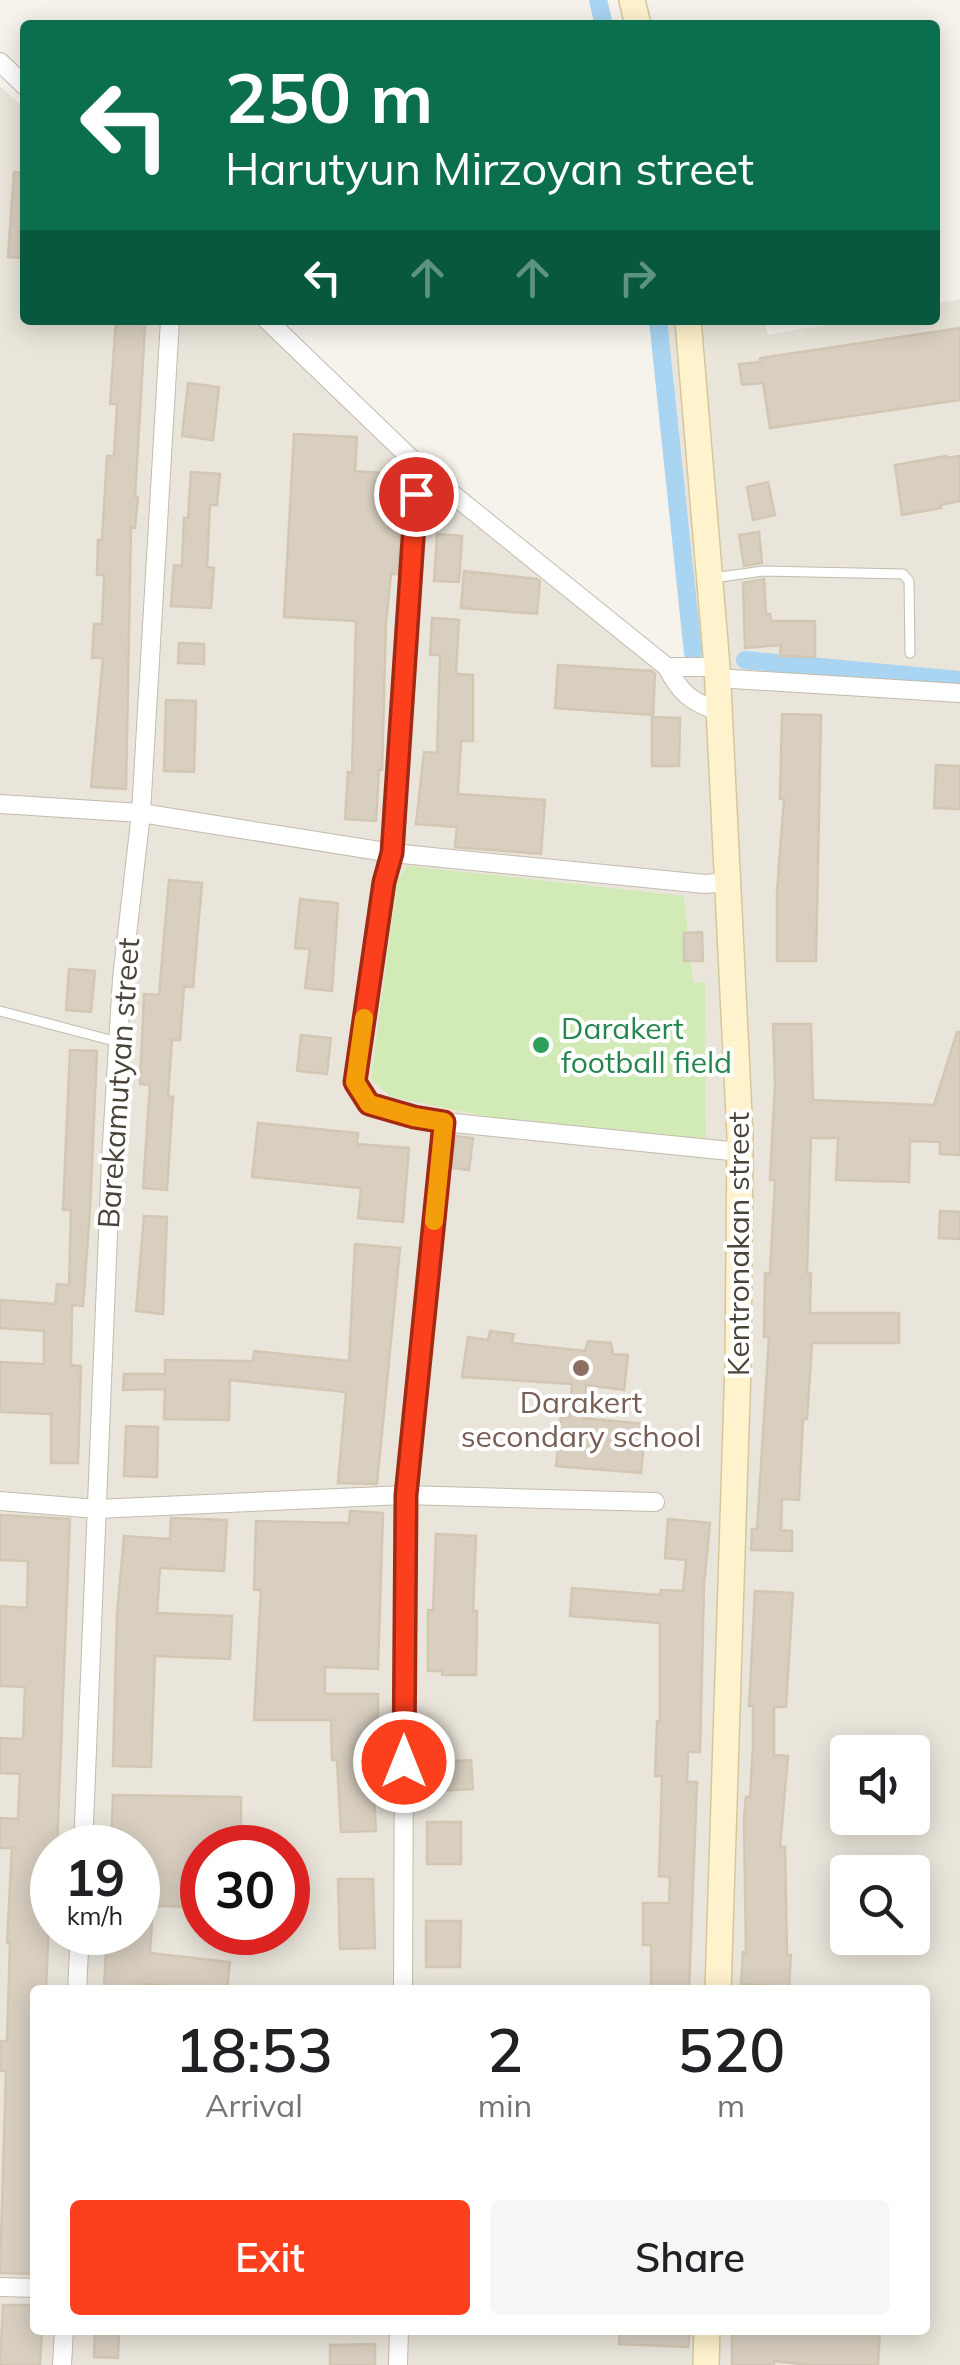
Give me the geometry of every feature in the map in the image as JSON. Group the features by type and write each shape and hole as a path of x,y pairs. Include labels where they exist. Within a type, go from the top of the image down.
{"main road":[{"name":"Kentronakan street","path":"688,325 717,672 740,1152 738,1385 718,1985"},
{"path":"706,2365 707,2335"}],"street":[{"path":"0,62 20,81"},
{"name":"Barekamutyan street","path":"84,1825 118,1042 141,813 170,325"},
{"path":"272,325 424,472 667,668 690,701 718,712"},
{"path":"424,472 416,494 392,853 384,882 355,1082 369,1104 414,1117 740,1152"},
{"path":"667,668 960,694"},
{"path":"0,804 141,813 392,853 705,884 728,882"},
{"path":"402,1985 406,1495 444,1122"},
{"path":"0,1501 97,1509 406,1495 656,1502"},
{"path":"78,1985 79,1955"},
{"path":"0,2286 30,2288"},
{"path":"62,2365 64,2335"},
{"path":"398,2365 400,2335"}],"lane":[{"path":"710,578 763,571 903,574 909,580 910,652"},
{"path":"0,1011 118,1042"}],"shaded area":[{"path":"0,86 20,104 20,325 264,325 651,662 700,657 660,325 766,325 768,335 823,325 940,325 940,303 960,299 960,2365 0,2365"}],"green space":[{"name":"Darakert football field","path":"408,866 684,896 693,983 705,982 706,1159 483,1133 485,1116 391,1097 371,1079 397,880"}],"building":[{"path":"14,172 20,173 20,258 8,257"},
{"path":"116,325 145,325 138,497 135,528 131,527 126,789 91,787 103,658 92,658 94,624 102,624 104,575 97,575 98,540 102,540 107,456 114,456 117,404 110,404"},
{"path":"960,328 960,400 770,428 763,383 742,385 739,364 760,362 760,358"},
{"path":"188,383 219,387 213,440 182,436"},
{"path":"294,434 357,437 355,471 398,474 394,525 400,525 398,574 391,574 386,623 382,770 376,821 345,819 348,772 352,773 356,621 284,617"},
{"path":"960,456 960,501 902,515 895,465"},
{"path":"191,472 220,474 217,505 210,505 207,567 214,568 211,608 171,606 174,565 182,566"},
{"path":"768,482 775,515 753,520 747,487"},
{"path":"759,532 762,563 744,566 739,535"},
{"path":"437,534 462,536 459,582 434,581"},
{"path":"464,571 537,579 537,614 461,608"},
{"path":"764,579 766,614 770,614 771,621 815,621 815,657 780,656 781,645 745,648 743,583"},
{"path":"432,618 459,620 456,674 473,675 473,741 461,741 458,794 545,800 541,854 455,847 457,827 416,824 424,752 437,753 440,655 430,655"},
{"path":"179,643 204,644 204,664 178,663"},
{"path":"558,665 652,671 653,715 555,708"},
{"path":"166,700 196,701 194,772 164,771"},
{"path":"782,714 821,715 816,961 777,961 777,891 784,799 780,799"},
{"path":"652,717 680,718 679,766 652,766"},
{"path":"936,765 960,766 960,809 934,808"},
{"path":"169,880 202,883 193,987 184,987 180,1040 172,1040 167,1190 143,1188 150,1085 140,1084 144,994 159,995"},
{"path":"300,899 338,903 332,991 305,988 310,949 295,948"},
{"path":"702,932 703,961 684,961 684,933"},
{"path":"69,969 95,971 91,1012 66,1010"},
{"path":"773,1024 811,1024 813,1100 934,1105 960,1032 960,1155 940,1154 940,1142 910,1141 909,1182 836,1180 838,1138 811,1138 807,1273 811,1273 810,1313 899,1313 899,1343 812,1343 799,1500 782,1499 781,1530 792,1531 792,1551 751,1550 752,1529 757,1529 769,1337 764,1337 765,1273 770,1273 775,1180 770,1180 775,1083"},
{"path":"301,1035 331,1038 327,1074 297,1071"},
{"path":"70,1050 97,1051 90,1210 83,1306 72,1305 71,1365 81,1366 78,1463 51,1463 51,1414 0,1412 0,1362 44,1364 44,1331 0,1328 0,1300 55,1304 57,1284 69,1285 71,1210 63,1210"},
{"path":"258,1123 358,1133 357,1144 409,1148 403,1222 358,1218 361,1188 252,1177"},
{"path":"455,1136 473,1138 469,1170 452,1168"},
{"path":"940,1211 960,1212 960,1239 939,1238"},
{"path":"144,1216 167,1217 163,1314 136,1311"},
{"path":"355,1244 400,1248 377,1484 338,1483 346,1392 230,1380 229,1420 164,1419 165,1389 123,1390 124,1374 165,1374 165,1360 253,1361 254,1351 349,1361"},
{"path":"490,1331 514,1334 512,1343 585,1351 588,1341 611,1343 613,1354 628,1355 624,1390 586,1385 583,1418 646,1424 641,1473 556,1466 561,1416 569,1417 572,1384 462,1377 468,1337 488,1340"},
{"path":"126,1426 158,1427 157,1477 124,1476"},
{"path":"350,1511 383,1513 378,1669 325,1667 325,1694 378,1694 378,1759 372,1759 376,1831 341,1832 331,1720 254,1720 261,1590 254,1590 256,1521 349,1523"},
{"path":"0,1515 70,1519 58,1825 30,1825 30,1955 47,1955 46,1985 30,1985 30,2274 0,2273 6,2071 0,2071 1,2041 7,2041 12,1848 0,1848 0,1818 18,1819 20,1774 0,1773 0,1738 23,1739 25,1687 0,1686 0,1606 27,1608 28,1561 0,1560"},
{"path":"171,1518 227,1520 224,1571 160,1568 157,1613 232,1616 230,1659 155,1656 151,1767 113,1766 117,1614 124,1536 170,1539"},
{"path":"668,1519 710,1523 704,1585 700,1752 688,1752 687,1782 697,1782 689,1985 651,1985 651,1945 643,1945 643,1903 669,1903 670,1877 659,1876 662,1776 655,1776 660,1721 660,1623 570,1616 572,1588 660,1595 661,1590 683,1591 686,1560 665,1558"},
{"path":"436,1534 476,1536 476,1675 428,1671 428,1610 433,1610"},
{"path":"755,1591 793,1593 786,1707 774,1707 774,1755 788,1756 780,1847 785,1847 789,1985 741,1984 743,1952 746,1953 744,1819 746,1797 750,1797 753,1746 753,1706 749,1706"},
{"path":"471,1760 473,1789 436,1791 434,1762"},
{"path":"113,1795 241,1797 241,1825 180,1825 180,1907 160,1906 160,1825 112,1825"},
{"path":"427,1822 461,1822 461,1864 427,1864"},
{"path":"338,1879 373,1879 375,1948 340,1949"},
{"path":"426,1921 461,1921 460,1967 426,1967"},
{"path":"160,1954 230,1962 228,1985 104,1985 106,1955"},
{"path":"3,2305 30,2305 30,2335 42,2335 40,2365 0,2365"},
{"path":"95,2335 119,2335 118,2358 94,2357"},
{"path":"620,2335 689,2335 688,2347 619,2344"},
{"path":"732,2335 880,2335 878,2365 774,2361 774,2365 732,2365"},
{"path":"375,2344 375,2365 330,2365 330,2345"}],"waterway":[{"path":"598,0 603,20"},
{"path":"659,325 693,653"},
{"path":"745,660 960,680"}],"slow traffic":[{"path":"364,1018 355,1082 369,1104 444,1122 434,1221"}],"place":[{"name":"Darakert football field","path":"541,1045"},
{"name":"Darakert secondary school","path":"581,1368"}],"route":[{"path":"404,1762 406,1495 444,1122 369,1104 355,1082 384,882 392,853 416,494"}]}
